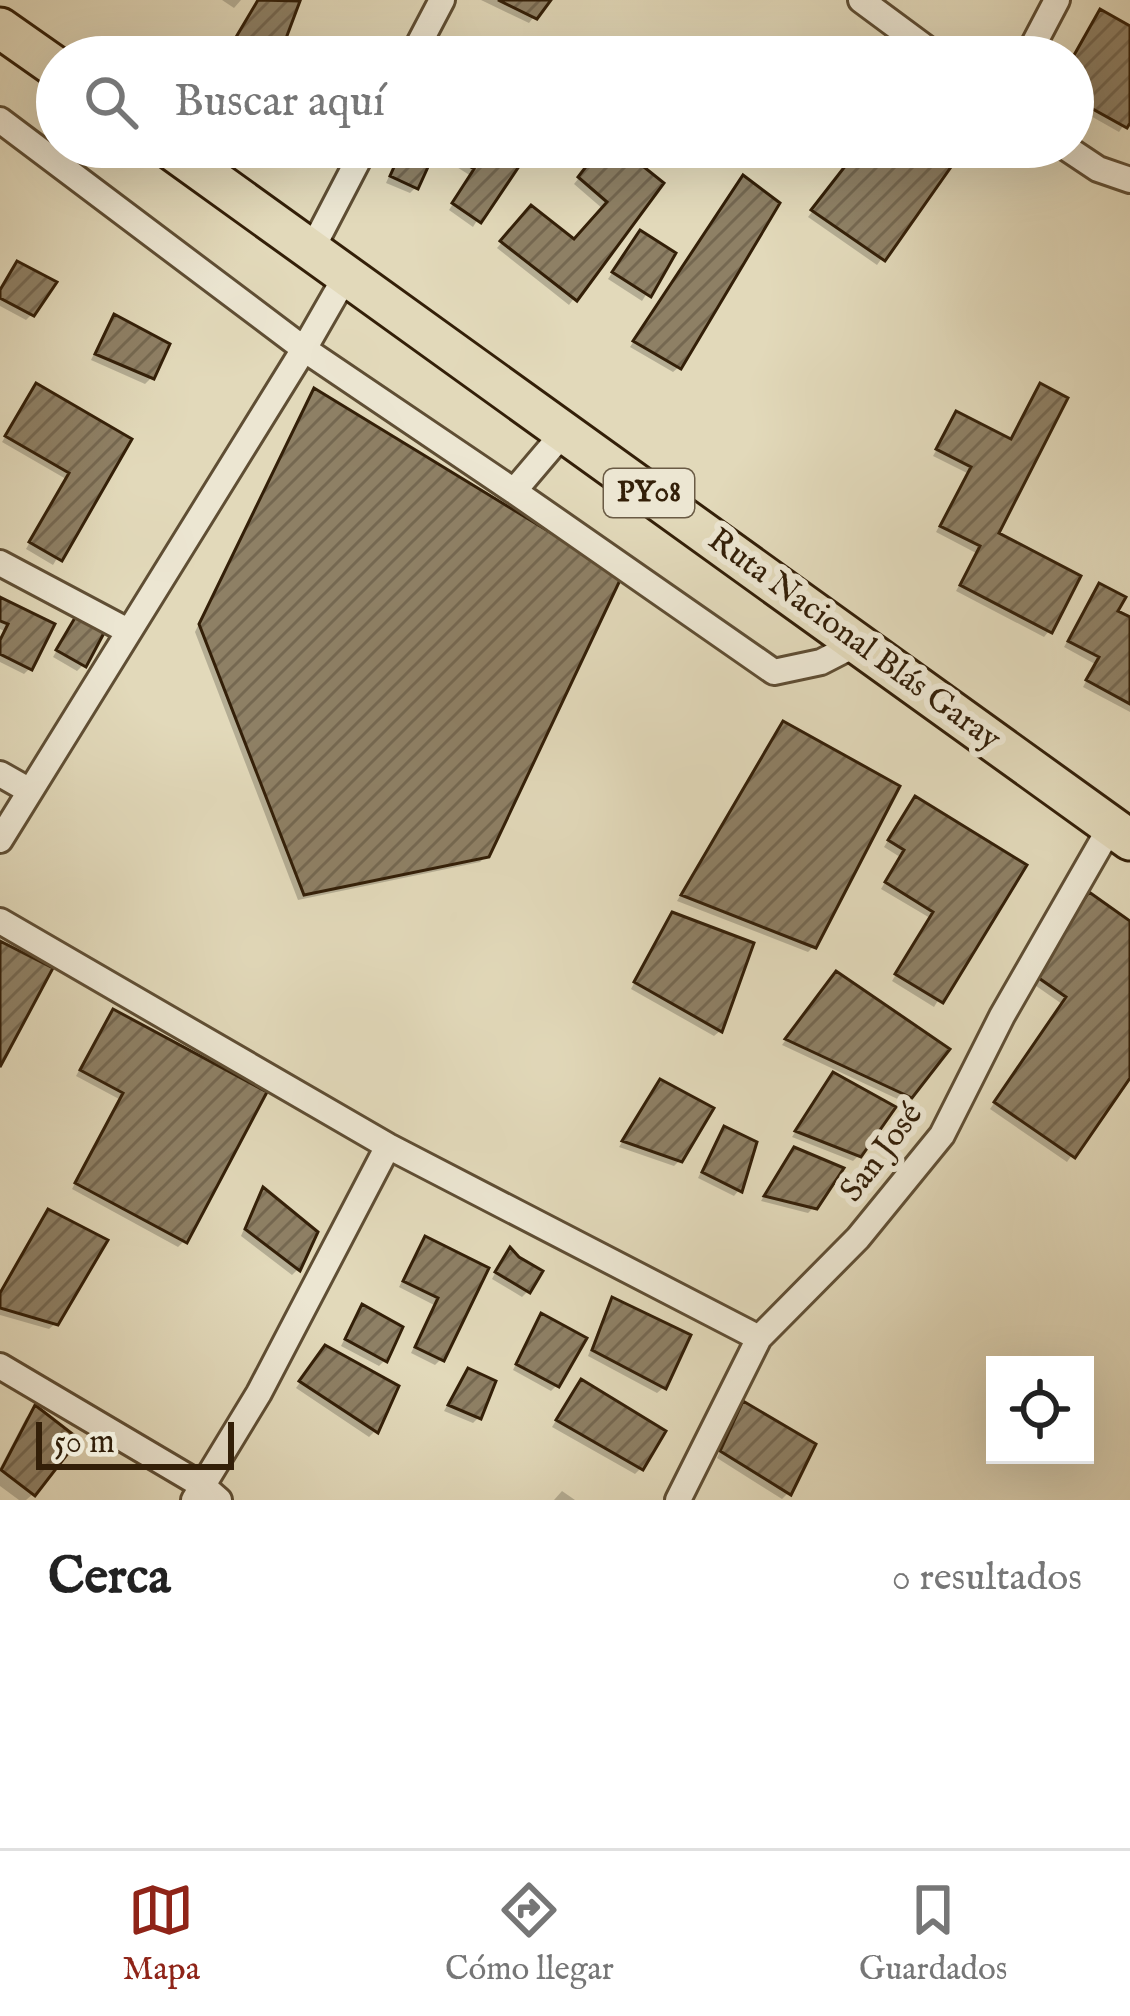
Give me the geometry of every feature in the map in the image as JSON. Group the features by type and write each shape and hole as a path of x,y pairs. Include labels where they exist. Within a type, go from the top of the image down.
{"highway":[{"path":"0,28 36,53"},
{"name":"Ruta Nacional Blás Garay","path":"198,168 1121,833"}],"street":[{"path":"423,36 442,0"},
{"path":"861,0 910,36"},
{"path":"1039,36 1057,0"},
{"path":"0,120 36,147"},
{"path":"1094,167 1130,180"},
{"path":"64,168 304,349 774,672 821,662 858,643"},
{"path":"312,249 354,168"},
{"path":"0,840 347,274"},
{"path":"514,491 565,431"},
{"path":"0,563 128,631"},
{"path":"0,774 30,791"},
{"name":"San José","path":"678,1500 759,1338 858,1238 942,1135 1002,1016 1121,833"},
{"path":"0,920 388,1146 759,1338"},
{"path":"0,1366 205,1495 388,1146"}],"building":[{"path":"258,0 300,1 287,36 237,36"},
{"path":"498,0 551,0 537,19"},
{"path":"1100,9 1130,26 1127,128 1094,110 1094,36 1085,36"},
{"path":"394,168 428,168 418,189 390,176"},
{"path":"518,168 481,223 452,203 474,169"},
{"path":"585,168 645,168 664,183 577,301 500,241 531,205 574,239 607,202 578,177"},
{"path":"844,168 950,168 885,261 811,210"},
{"path":"743,175 780,203 681,369 633,341"},
{"path":"640,230 676,253 651,297 612,272"},
{"path":"17,261 57,282 34,316 0,298"},
{"path":"114,314 170,344 154,379 95,354"},
{"path":"36,383 132,439 62,561 29,542 69,473 5,436"},
{"path":"1040,383 1068,398 999,533 1081,576 1052,633 960,585 980,546 940,526 971,467 936,449 956,411 1011,439"},
{"path":"314,388 622,576 489,857 304,895 199,624"},
{"path":"1099,583 1126,597 1118,611 1130,617 1130,704 1086,680 1099,657 1068,641"},
{"path":"0,597 55,624 32,670 0,654 0,640 8,624 0,621"},
{"path":"76,616 104,633 86,667 56,650"},
{"path":"783,721 900,786 816,948 681,895"},
{"path":"915,796 1027,865 943,1003 895,974 933,912 885,882 904,850 888,840"},
{"path":"1089,892 1130,921 1130,1078 1075,1158 994,1102 1066,997 1033,974"},
{"path":"672,912 754,943 722,1032 634,982"},
{"path":"0,941 53,968 0,1067"},
{"path":"836,971 950,1049 912,1098 785,1039"},
{"path":"113,1009 267,1092 187,1243 75,1183 123,1093 80,1070"},
{"path":"833,1072 896,1107 861,1157 795,1131"},
{"path":"660,1079 714,1108 682,1162 622,1141"},
{"path":"724,1126 757,1142 742,1192 702,1172"},
{"path":"794,1147 844,1168 817,1209 764,1196"},
{"path":"263,1187 318,1232 300,1271 245,1229"},
{"path":"48,1209 108,1240 58,1325 0,1308 0,1293"},
{"path":"425,1236 489,1268 444,1361 415,1347 438,1298 403,1281"},
{"path":"510,1247 543,1271 530,1293 495,1272"},
{"path":"612,1297 691,1335 666,1389 592,1350"},
{"path":"362,1304 403,1327 387,1362 345,1339"},
{"path":"541,1313 587,1338 559,1387 516,1364"},
{"path":"325,1345 399,1386 378,1433 299,1381"},
{"path":"468,1368 496,1381 481,1419 448,1405"},
{"path":"581,1379 666,1431 643,1470 556,1420"},
{"path":"743,1401 816,1444 791,1495 720,1451"},
{"path":"35,1405 79,1439 35,1496 1,1470"}]}
